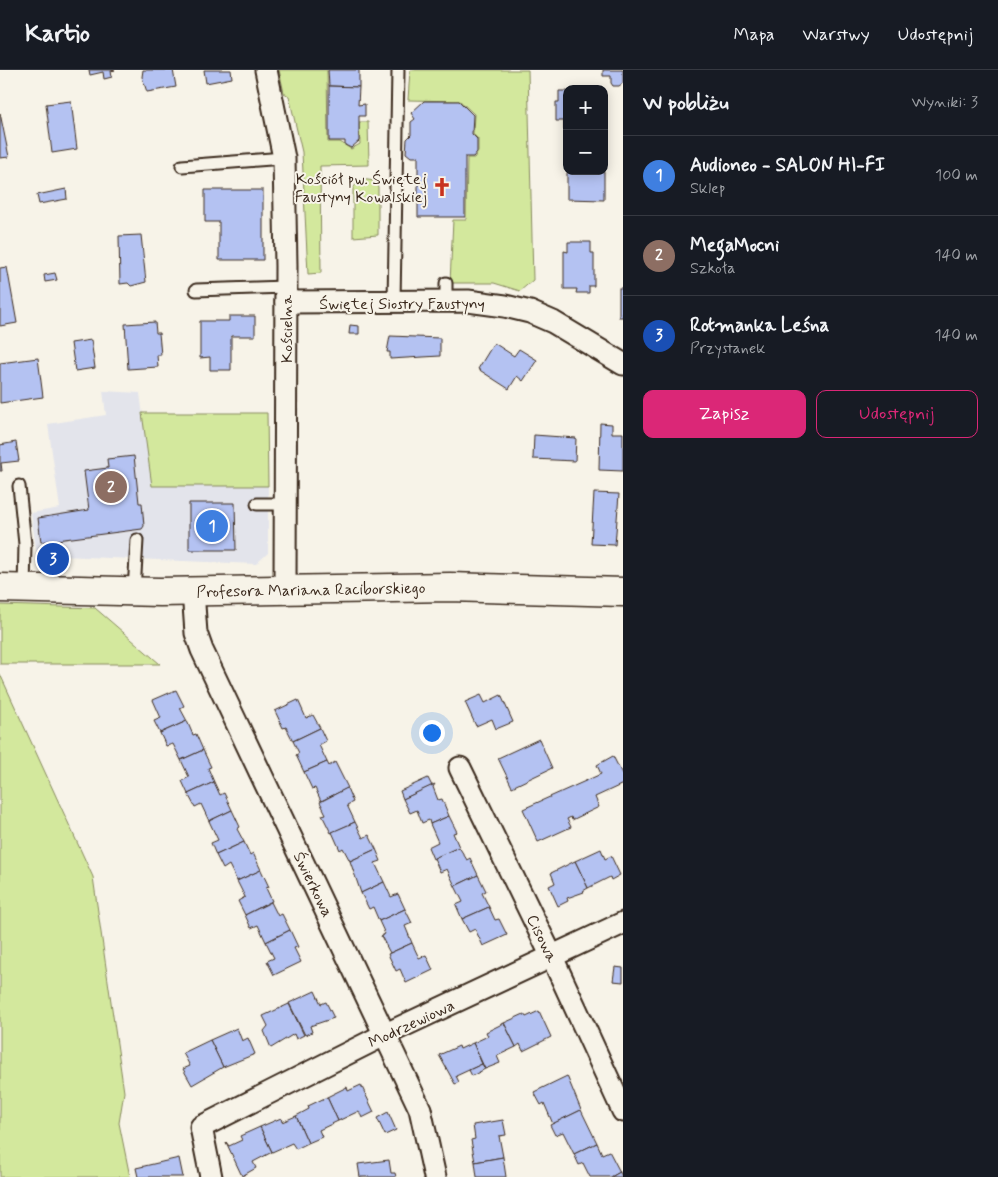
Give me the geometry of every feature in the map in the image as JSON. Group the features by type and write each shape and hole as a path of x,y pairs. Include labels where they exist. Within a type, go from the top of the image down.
{"main road":[{"name":"Profesora Mariana Raciborskiego","path":"12,588 193,591 450,587 623,592"}],"street":[{"name":"Kościelna","path":"266,70 278,119 284,158 286,590"},
{"name":"Świętej Siostry Faustyny","path":"286,295 394,301 446,292 530,312 553,322 623,364"},
{"name":"Świerkowa","path":"193,591 196,633 202,650 420,1109 435,1177"},
{"name":"Cisowa","path":"460,768 552,956 623,1111"},
{"name":"Modrzewiowa","path":"211,1177 201,1127 386,1034 623,923"}],"lane":[{"path":"394,301 398,70"},
{"path":"182,166 284,158"},
{"path":"196,290 286,295"},
{"path":"12,588 25,544 19,486"},
{"path":"257,504 286,504"},
{"path":"134,591 137,540"}],"shaded area":[{"path":"103,391 140,393 152,486 268,486 268,553 256,564 37,555 31,513 60,508 48,424 106,415"}],"green space":[{"path":"279,70 327,70 328,142 340,142 351,149 360,144 359,122 368,122 369,165 320,166 321,273 308,274 302,152 289,96 284,93"},
{"path":"410,70 528,70 533,280 520,291 494,283 450,283 453,220 466,220 467,158 474,158 478,152 478,139 473,134 474,114 460,101 408,100"},
{"path":"361,179 375,181 378,187 378,235 353,237 353,188"},
{"path":"142,413 267,413 268,486 152,486"},
{"path":"0,605 95,608 160,664 0,664"},
{"path":"0,674 93,877 124,1092 119,1123 130,1177 0,1177"}],"building":[{"path":"89,70 115,70 111,71 112,77 104,79 103,72 90,75"},
{"path":"143,70 173,70 176,87 147,92 142,77"},
{"path":"204,70 231,70 232,78 206,83"},
{"path":"328,70 359,70 359,87 329,86"},
{"path":"603,70 623,70 623,83 619,86 613,86 611,76 603,76"},
{"path":"329,86 359,87 358,105 365,104 365,116 359,116 359,141 351,148 345,145 345,141 329,141"},
{"path":"559,91 563,91 563,121 556,121 556,102 559,102"},
{"path":"71,101 77,149 52,153 46,104"},
{"name":"Kościół pw. Świętej Faustyny Kowalskiej","path":"424,101 459,101 473,115 472,134 477,139 477,152 473,157 465,157 465,217 418,217 418,157 411,157 406,153 407,139 411,135 411,122 415,119 411,113"},
{"path":"0,113 9,157 0,158"},
{"path":"567,175 604,175 604,200 567,199"},
{"path":"66,189 67,199 39,204 37,195"},
{"path":"205,190 263,190 263,260 219,260 219,222 205,222"},
{"path":"141,235 146,282 131,286 128,283 120,284 119,236"},
{"path":"568,242 591,242 591,253 594,253 594,286 589,286 589,293 576,293 577,289 564,289 564,251 568,252"},
{"path":"7,267 17,323 0,326 0,268"},
{"path":"55,273 57,280 45,282 44,275"},
{"path":"619,288 623,288 623,317 619,317"},
{"path":"229,316 255,316 255,336 231,336 231,370 210,370 210,357 200,358 200,321 229,321"},
{"path":"155,322 156,333 159,333 161,355 157,355 158,367 128,369 125,324"},
{"path":"350,325 359,326 359,334 349,334"},
{"path":"390,336 440,338 440,356 390,359 390,352 387,352"},
{"path":"91,340 95,368 75,371 71,343"},
{"path":"494,343 514,356 519,349 537,360 523,381 517,376 509,389 478,369"},
{"path":"38,358 43,397 0,403 0,363"},
{"path":"600,423 612,424 612,433 623,433 623,471 599,470"},
{"path":"534,435 576,438 575,461 533,459"},
{"path":"16,442 19,461 1,463 2,471 0,471 0,445"},
{"path":"134,456 139,503 142,503 144,526 142,529 41,542 38,518 89,510 84,471 108,468 107,459"},
{"path":"594,493 619,494 615,545 591,544"},
{"path":"189,503 235,503 236,550 189,550"},
{"path":"176,690 184,706 180,708 187,721 160,733 154,721 161,718 153,700"},
{"path":"481,695 485,703 501,695 513,722 496,729 492,719 476,726 465,702"},
{"path":"298,700 306,718 313,715 320,728 293,741 286,727 283,728 275,711"},
{"path":"187,721 193,735 196,734 203,750 181,760 173,744 166,746 160,733"},
{"path":"320,728 326,741 319,745 327,762 304,772 296,755 299,753 293,741"},
{"path":"539,739 552,768 512,787 498,758"},
{"path":"203,750 211,767 208,768 214,782 188,794 182,781 189,777 181,760"},
{"path":"613,756 623,776 623,784 595,797 599,807 572,820 571,817 567,819 571,827 538,842 523,809 601,774 597,765"},
{"path":"327,762 329,766 335,762 348,788 321,801 315,788 312,789 304,772"},
{"path":"428,778 432,786 403,799 400,791"},
{"path":"214,782 220,795 224,793 232,810 209,821 201,804 195,807 188,794"},
{"path":"435,784 433,787 438,800 442,799 449,816 430,824 429,820 422,823 417,810 410,813 403,799"},
{"path":"347,788 353,802 347,805 355,822 331,833 322,815 326,814 320,802"},
{"path":"232,810 240,827 237,829 244,842 216,855 211,843 218,840 209,821"},
{"path":"449,816 457,832 453,833 459,847 433,859 428,847 438,842 430,824"},
{"path":"355,822 363,838 369,835 376,849 350,861 343,848 340,850 332,832"},
{"path":"244,842 250,855 253,853 261,870 237,881 229,865 223,869 216,855"},
{"path":"459,847 467,860 470,858 478,875 455,886 447,869 440,872 434,858"},
{"path":"376,849 381,861 375,863 384,882 361,893 350,861"},
{"path":"601,849 605,859 611,856 620,875 611,880 610,877 588,888 575,861"},
{"path":"575,861 588,888 584,892 567,898 568,901 558,906 549,886 555,883 551,873"},
{"path":"261,870 269,887 266,888 272,901 245,915 238,901 245,897 237,881"},
{"path":"478,875 486,891 482,893 489,907 462,919 456,905 463,902 455,886"},
{"path":"384,882 391,897 398,894 405,909 379,921 373,907 369,909 361,893"},
{"path":"271,902 278,916 282,914 290,930 266,942 258,925 251,928 245,915"},
{"path":"489,907 495,920 499,919 507,935 483,946 475,929 469,932 462,919"},
{"path":"405,909 412,923 405,926 412,943 390,953 381,936 385,934 379,921"},
{"path":"290,930 298,947 294,948 301,962 274,975 267,961 274,958 266,942"},
{"path":"412,943 419,958 426,955 433,970 406,983 400,969 396,971 388,954"},
{"path":"615,967 623,968 623,982 613,981"},
{"path":"315,991 321,1004 326,1002 334,1018 310,1026 312,1032 305,1035 289,1003"},
{"path":"289,1004 304,1035 296,1039 294,1034 271,1048 264,1031 268,1026 263,1016"},
{"path":"539,1011 551,1037 523,1051 520,1044 516,1047 504,1023 524,1014 526,1017"},
{"path":"504,1023 516,1047 497,1056 500,1063 485,1069 473,1043 488,1036 486,1032"},
{"path":"237,1028 242,1041 248,1038 255,1054 223,1067 210,1040"},
{"path":"210,1040 223,1067 192,1085 183,1069 190,1066 183,1053"},
{"path":"473,1043 482,1064 456,1076 459,1082 455,1084 439,1055 459,1046 460,1049"},
{"path":"482,1064 485,1069 472,1076 469,1070"},
{"path":"567,1076 581,1110 553,1124 544,1103 541,1105 534,1092"},
{"path":"361,1085 374,1112 362,1118 359,1111 338,1121 327,1097 347,1087 348,1091"},
{"path":"327,1097 338,1121 319,1130 322,1137 308,1143 296,1116 309,1109 308,1106"},
{"path":"581,1110 597,1143 574,1154 563,1132 555,1135 550,1125"},
{"path":"388,1112 396,1130 385,1135 377,1118"},
{"path":"296,1116 308,1143 296,1149 292,1143 272,1152 260,1127 281,1118 282,1122"},
{"path":"503,1120 506,1135 499,1136 503,1157 475,1162 471,1140 475,1139 473,1125"},
{"path":"260,1127 272,1152 253,1162 256,1168 242,1176 226,1142 229,1146 242,1140 240,1136"},
{"path":"597,1143 602,1154 609,1151 620,1172 611,1177 590,1177 583,1163 579,1165 574,1154"},
{"path":"503,1157 506,1177 477,1177 475,1162"},
{"path":"179,1158 183,1177 138,1177 136,1168"},
{"path":"389,1160 391,1173 395,1173 396,1177 360,1177 358,1164"},
{"path":"620,1172 622,1177 611,1177"}],"place":[{"name":"Kościół pw. Świętej Faustyny Kowalskiej","path":"442,187"},
{"name":"MegaMocni","path":"111,487"},
{"name":"Audioneo - SALON HI-FI","path":"212,526"},
{"name":"Rotmanka Leśna","path":"53,559"}]}
